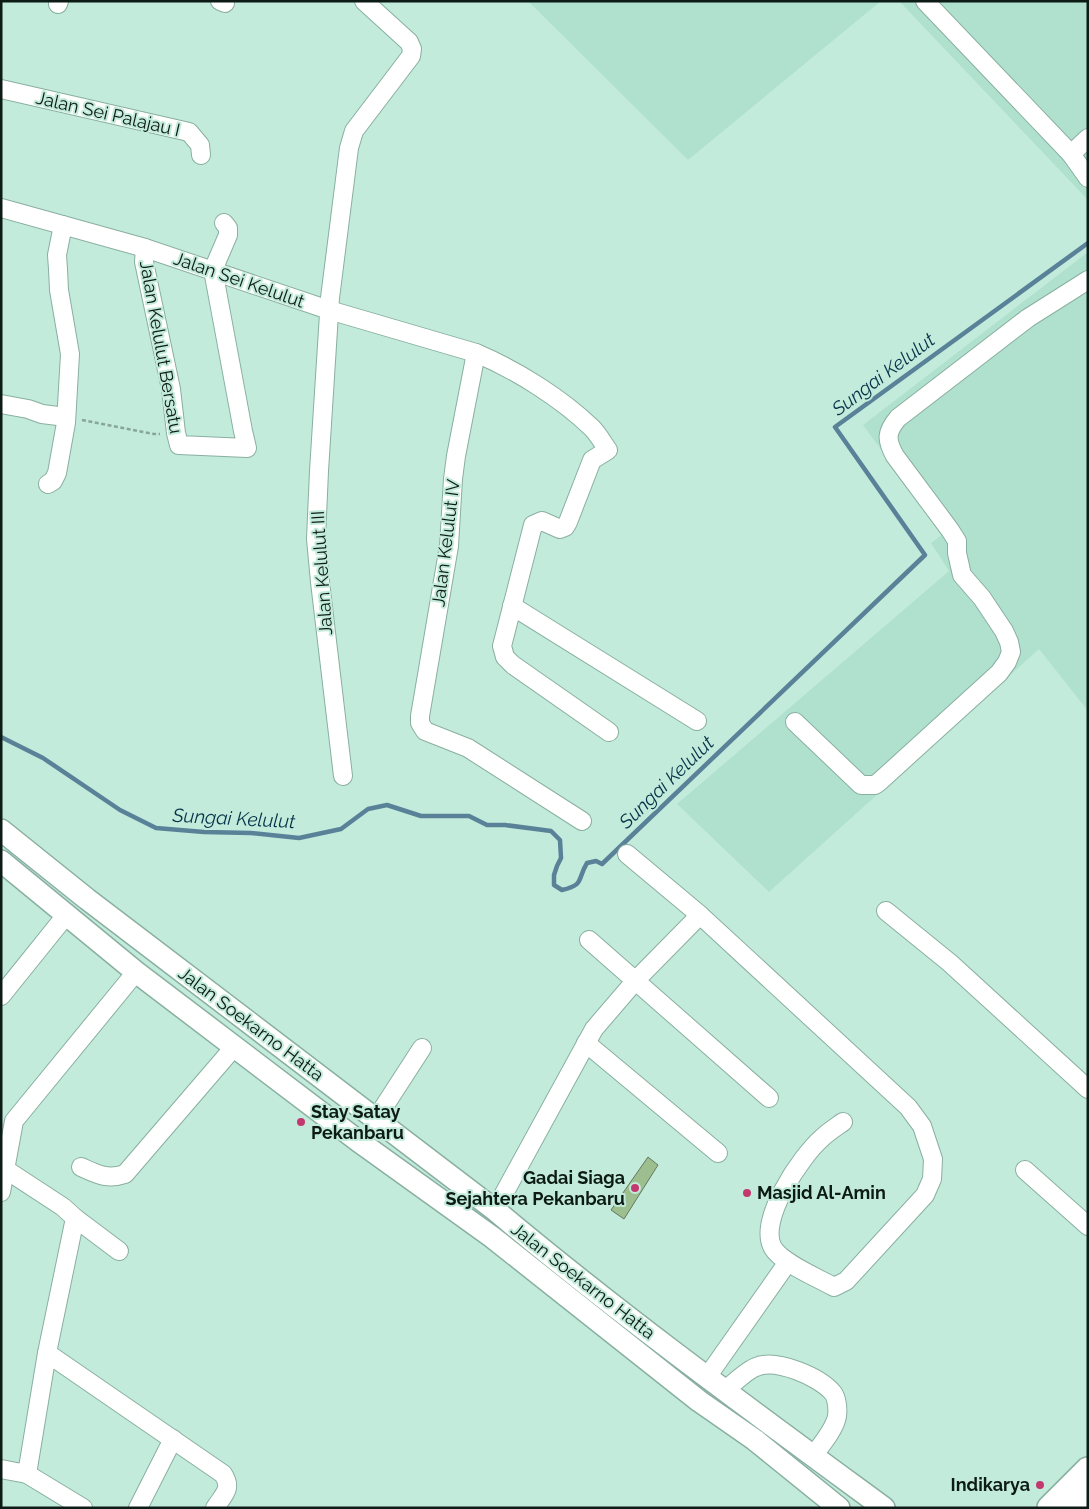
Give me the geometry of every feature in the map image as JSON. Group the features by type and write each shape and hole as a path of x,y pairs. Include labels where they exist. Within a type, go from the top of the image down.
{"highway":[{"path":"1050,1508 1088,1470"},
{"path":"1081,1508 1088,1501"}],"main road":[{"name":"Jalan Soekarno Hatta","path":"1,830 87,900 494,1210 554,1260 707,1377 884,1508"},
{"name":"Jalan Soekarno Hatta","path":"1,861 136,972 357,1140 492,1237 691,1395 755,1440 839,1508"},
{"path":"315,1108 331,1086"}],"street":[{"name":"Jalan Kelulut III","path":"343,776 316,539 329,310 349,148 354,131 411,56 412,49 409,42 364,1"},
{"path":"925,1 1071,154 1088,178"},
{"name":"Jalan Sei Palajau I","path":"1,89 189,132 200,145 201,154"},
{"path":"1071,154 1088,138"},
{"name":"Jalan Sei Kelulut","path":"1,208 145,248 329,310 476,353 553,395 593,429 608,450 592,460 565,527 560,529 542,522 533,525 512,606"},
{"path":"177,439 206,448 247,448 214,270 228,234 228,228 224,223"},
{"path":"48,484 53,481 57,473 66,422 70,354 59,290 57,255 63,225"},
{"name":"Jalan Kelulut Bersatu","path":"145,248 144,262 171,389 177,439"},
{"path":"795,722 861,785 875,785 999,673 1007,662 1010,652 1009,642 1004,630 982,598 962,575 957,553 957,541 895,456 889,446 888,437 891,426 898,418 1028,318 1088,280"},
{"name":"Jalan Kelulut IV","path":"476,353 456,456 449,546 420,723 425,731 468,748 582,821"},
{"path":"1,404 42,414 66,417"},
{"path":"609,732 504,657 502,646 512,606 697,721"},
{"path":"627,854 700,915 908,1107 922,1126 933,1159 932,1179 925,1194 846,1280 834,1287 788,1262 773,1248 770,1234 773,1214 784,1188 797,1166 821,1138 843,1122"},
{"path":"886,911 950,963 1088,1089"},
{"path":"1,996 67,914"},
{"path":"494,1210 594,1029 636,980 700,915"},
{"path":"589,940 769,1098"},
{"path":"1,1192 6,1169 8,1118 136,972"},
{"path":"586,1043 718,1153"},
{"path":"81,1167 102,1176 115,1178 125,1174 235,1046"},
{"path":"376,1120 422,1048"},
{"path":"6,1169 63,1208 119,1251"},
{"path":"1025,1170 1088,1226"},
{"path":"28,1474 46,1353 75,1218"},
{"path":"707,1377 788,1262"},
{"path":"46,1353 223,1474 228,1481 227,1489 215,1508"},
{"path":"725,1390 756,1366 776,1365 793,1369 815,1379 834,1394 837,1417 829,1434 813,1456"},
{"path":"138,1508 173,1439"},
{"path":"1,1469 28,1474 83,1508"}],"path":[{"path":"66,417 177,439"}],"shaded area":[{"path":"528,1 881,1 688,160"},
{"path":"899,1 1088,1 1088,200"},
{"path":"1088,252 1088,711 1039,649 769,892 677,804 949,571 931,543 943,534 863,425"}],"building":[{"name":"Gadai Siaga Sejahtera Pekanbaru","path":"648,1157 658,1165 624,1219 611,1210"}],"waterway":[{"name":"Sungai Kelulut","path":"1,737 43,758 120,810 156,828 251,833 299,838 341,829 368,809 387,805 421,816 469,816 487,825 505,825 551,831 560,840 561,858 554,875 554,885 562,890 574,886 579,881 587,863 596,861 602,864 925,555 835,427 1088,243"}],"place":[{"name":"Stay Satay Pekanbaru","path":"301,1122"},
{"name":"Gadai Siaga Sejahtera Pekanbaru","path":"635,1188"},
{"name":"Masjid Al-Amin","path":"747,1193"},
{"name":"Indikarya","path":"1040,1485"}]}
